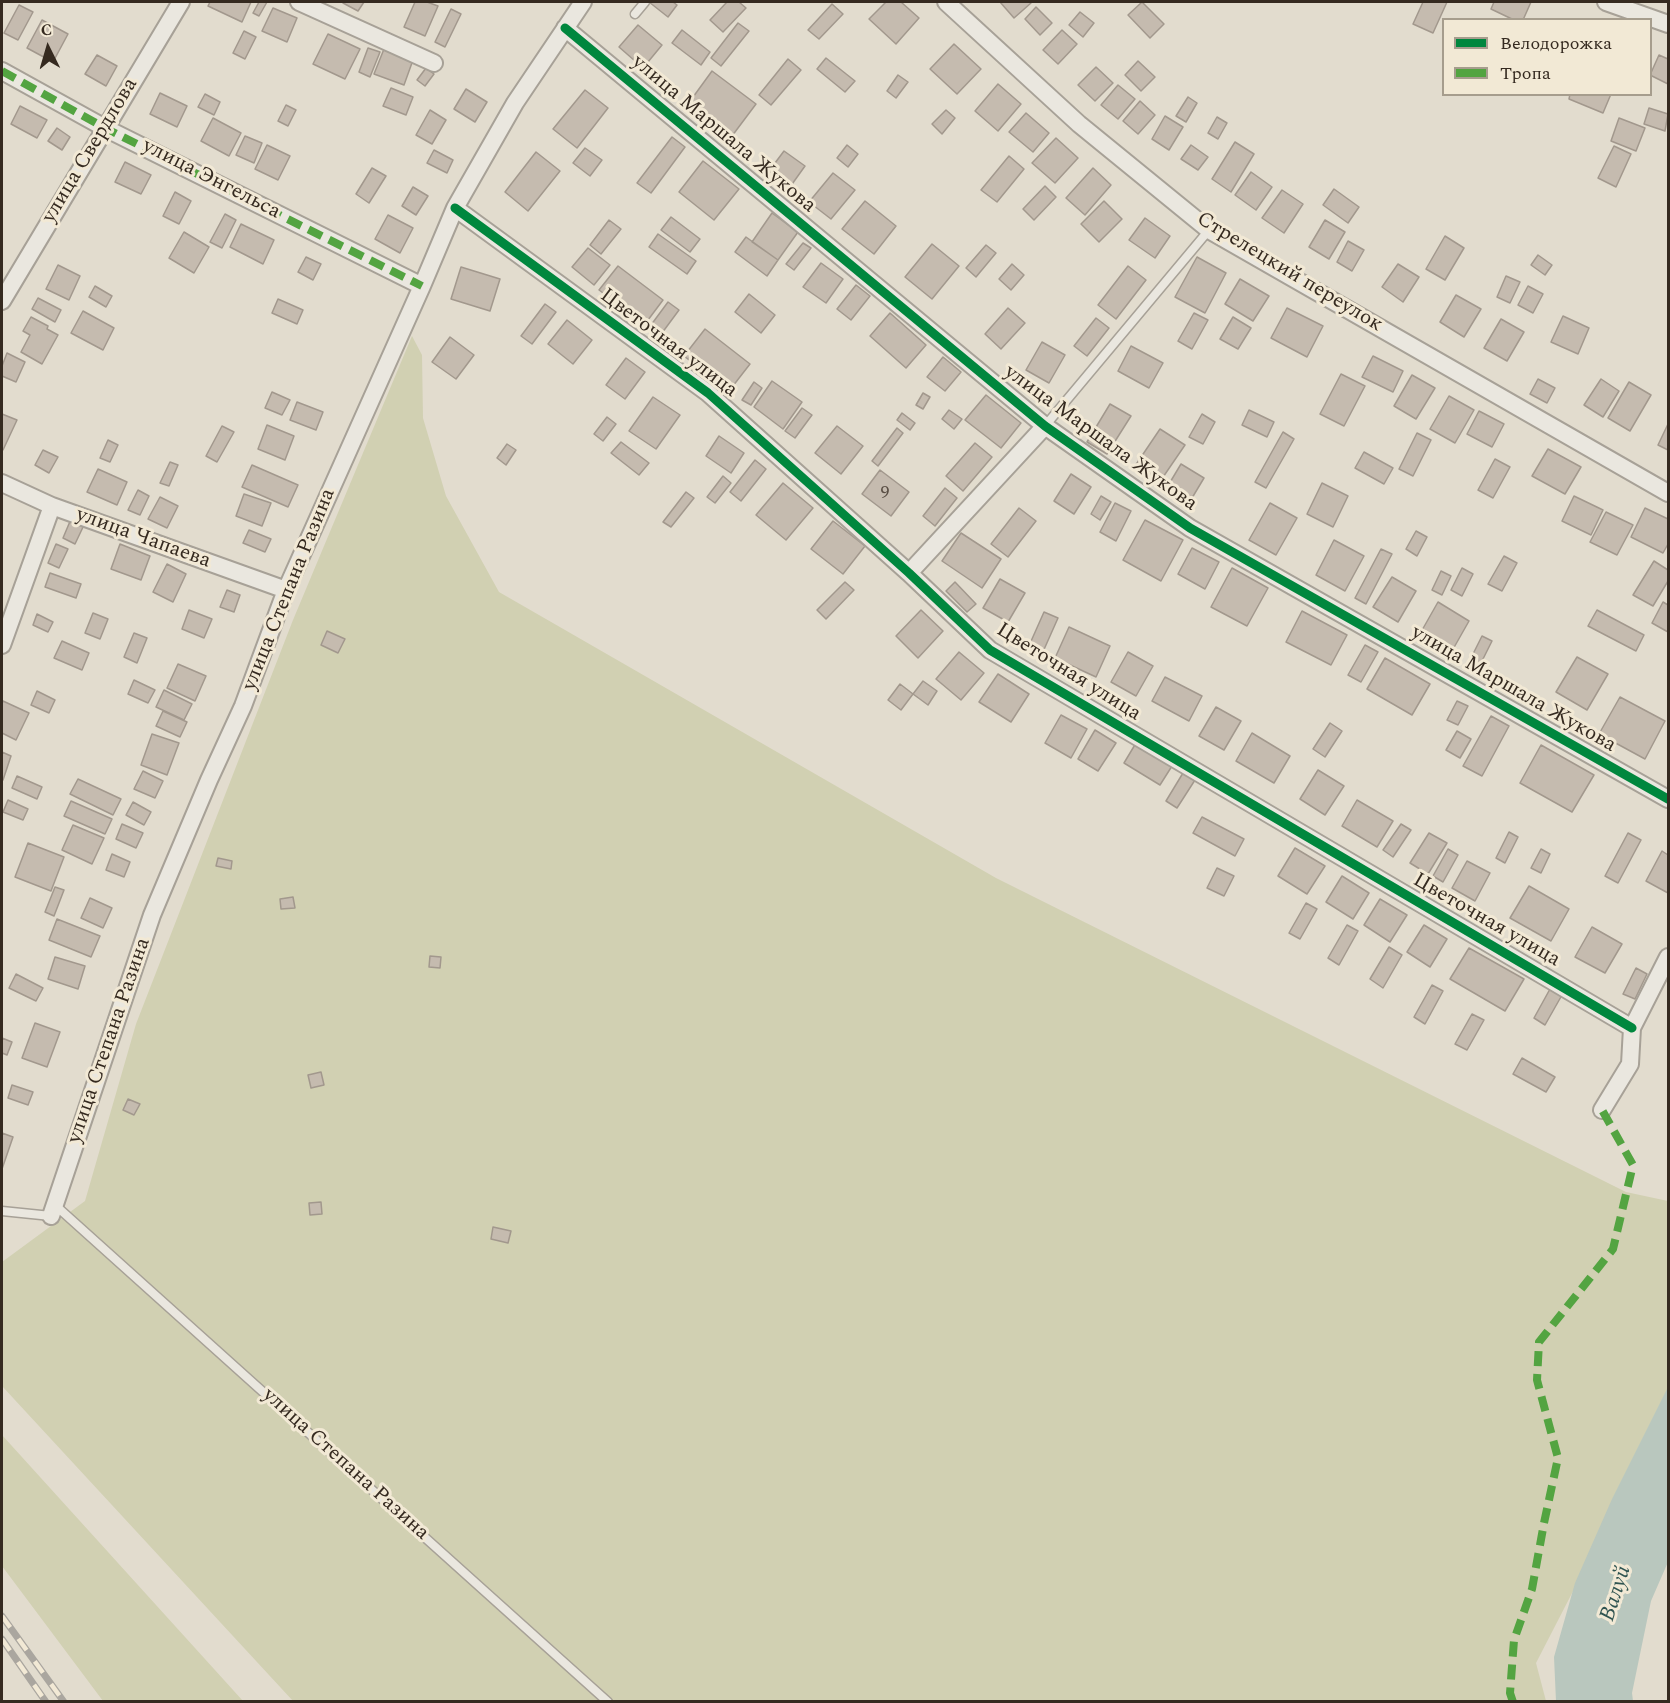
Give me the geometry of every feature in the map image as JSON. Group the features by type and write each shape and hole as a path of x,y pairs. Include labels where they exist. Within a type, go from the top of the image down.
{"street":[{"name":"улица Свердлова","path":"3,295 181,2"},
{"path":"299,2 434,63"},
{"name":"улица Степана Разина","path":"53,1211 152,915 208,780 243,706 286,590 455,208 514,103 583,2"},
{"name":"Стрелецкий переулок","path":"946,2 1078,124 1209,230 1668,494"},
{"path":"1606,2 1651,18"},
{"path":"1652,18 1668,24"},
{"name":"улица Маршала Жукова","path":"565,28 1045,426 1190,528 1668,799"},
{"name":"улица Энгельса","path":"2,71 105,128 422,286"},
{"name":"Цветочная улица","path":"455,208 708,393 909,573 990,650 1632,1028"},
{"path":"909,573 1045,426"},
{"name":"улица Чапаева","path":"2,483 52,506 286,590"},
{"path":"2,645 52,506"},
{"path":"1602,1110 1630,1064 1632,1028 1668,957"}],"lane":[{"path":"635,14 645,2"},
{"path":"1045,426 1209,230"},
{"path":"2,1211 53,1211"},
{"name":"улица Степана Разина","path":"53,1211 608,1701"}],"green space":[{"path":"412,336 422,355 423,418 446,496 499,592 996,878 1626,1192 1668,1201 1668,1407 1536,1663 1546,1701 293,1701 2,1386 2,1262 85,1201 136,1024 293,620"},
{"path":"2,1435 243,1701 103,1701 2,1566"}],"water":[{"name":"Валуй","path":"1668,1387 1668,1562 1651,1601 1632,1693 1633,1701 1556,1701 1554,1657 1575,1583 1612,1499"}],"building":[{"path":"210,2 251,2 242,22 208,6"},
{"path":"259,2 267,2 259,16 253,13"},
{"path":"344,2 364,2 358,11"},
{"path":"415,2 427,2 438,6 425,36 404,27"},
{"path":"649,2 673,2 677,5 668,17"},
{"path":"727,2 739,2 746,8 723,32 710,20"},
{"path":"886,2 901,2 919,18 896,44 869,19"},
{"path":"1000,2 1030,2 1031,3 1014,18"},
{"path":"1142,2 1164,24 1150,38 1128,15"},
{"path":"1423,2 1447,2 1433,33 1413,24"},
{"path":"1494,2 1531,2 1524,18 1510,18 1491,9"},
{"path":"832,4 843,14 819,39 808,30"},
{"path":"19,5 33,12 18,40 4,33"},
{"path":"1036,7 1052,23 1040,35 1025,19"},
{"path":"273,8 297,18 287,42 262,31"},
{"path":"451,9 461,14 445,47 435,42"},
{"path":"1080,12 1094,23 1083,37 1069,25"},
{"path":"42,20 68,34 53,62 27,48"},
{"path":"738,23 749,31 721,66 711,58"},
{"path":"638,25 662,45 643,68 619,47"},
{"path":"682,30 710,52 701,65 672,43"},
{"path":"1062,30 1077,44 1058,64 1043,50"},
{"path":"244,31 256,37 245,59 233,53"},
{"path":"328,34 360,49 345,79 313,64"},
{"path":"954,44 981,69 957,94 930,69"},
{"path":"368,48 380,52 370,77 359,72"},
{"path":"384,49 413,60 404,85 374,74"},
{"path":"97,55 117,66 106,86 85,74"},
{"path":"1659,55 1668,59 1668,84 1652,76"},
{"path":"826,58 855,81 845,92 817,69"},
{"path":"788,59 801,70 771,105 759,95"},
{"path":"1138,61 1155,77 1141,91 1125,75"},
{"path":"1096,67 1113,83 1095,101 1078,85"},
{"path":"426,68 434,74 425,86 417,80"},
{"path":"712,71 756,104 732,136 688,104"},
{"path":"898,75 908,82 896,98 887,91"},
{"path":"998,84 1021,104 998,131 975,111"},
{"path":"1118,85 1135,99 1118,119 1101,105"},
{"path":"391,88 413,97 406,115 383,106"},
{"path":"466,89 487,102 475,122 454,109"},
{"path":"585,90 608,108 577,148 553,129"},
{"path":"160,93 187,106 177,127 150,114"},
{"path":"205,94 220,102 214,115 198,107"},
{"path":"1570,96 1610,96 1603,113 1569,99"},
{"path":"1188,97 1197,103 1186,122 1176,116"},
{"path":"1140,101 1155,115 1138,134 1123,121"},
{"path":"286,105 296,110 288,126 278,121"},
{"path":"20,106 47,120 37,138 11,124"},
{"path":"1649,108 1668,114 1665,131 1644,124"},
{"path":"430,110 446,120 432,144 416,135"},
{"path":"946,110 955,118 942,134 932,124"},
{"path":"1026,113 1049,133 1033,152 1009,132"},
{"path":"1165,116 1183,127 1169,150 1152,139"},
{"path":"1217,117 1227,123 1218,139 1208,133"},
{"path":"213,118 241,133 229,156 201,141"},
{"path":"1619,118 1645,128 1636,151 1611,141"},
{"path":"57,128 70,137 62,150 48,141"},
{"path":"245,136 262,143 254,163 236,155"},
{"path":"672,137 685,147 651,193 637,183"},
{"path":"1056,138 1078,158 1055,183 1032,163"},
{"path":"1235,142 1254,154 1231,192 1212,179"},
{"path":"267,145 290,156 278,180 255,169"},
{"path":"847,145 858,154 848,167 837,158"},
{"path":"1191,145 1208,157 1198,170 1181,159"},
{"path":"1614,146 1631,154 1616,187 1598,178"},
{"path":"585,148 602,160 590,176 573,163"},
{"path":"434,150 453,160 447,173 427,163"},
{"path":"784,151 805,166 790,187 769,171"},
{"path":"536,152 560,171 528,211 505,192"},
{"path":"1009,156 1024,169 997,202 981,190"},
{"path":"703,161 739,189 714,220 679,192"},
{"path":"125,162 151,175 141,194 115,182"},
{"path":"372,168 386,176 369,203 356,194"},
{"path":"1093,168 1111,185 1085,215 1066,198"},
{"path":"1251,172 1272,187 1256,210 1235,195"},
{"path":"833,173 855,190 831,219 809,202"},
{"path":"1045,186 1056,197 1034,220 1023,209"},
{"path":"413,187 428,196 416,215 402,206"},
{"path":"1334,189 1359,207 1348,223 1323,205"},
{"path":"1282,190 1303,204 1284,233 1262,218"},
{"path":"175,192 191,201 179,224 163,216"},
{"path":"865,201 896,226 874,254 842,229"},
{"path":"1104,201 1122,219 1099,242 1081,224"},
{"path":"772,213 798,232 778,260 752,242"},
{"path":"225,214 236,220 222,248 210,242"},
{"path":"388,215 413,228 400,253 375,239"},
{"path":"671,217 700,239 690,252 661,230"},
{"path":"1145,218 1170,236 1155,258 1129,240"},
{"path":"609,220 621,229 601,254 590,245"},
{"path":"1325,220 1345,232 1329,259 1309,247"},
{"path":"241,224 274,240 263,264 230,247"},
{"path":"184,232 209,247 194,273 169,258"},
{"path":"658,234 696,261 687,274 649,247"},
{"path":"1445,236 1464,248 1445,280 1426,269"},
{"path":"746,237 778,260 767,276 735,252"},
{"path":"1348,241 1364,250 1352,271 1337,262"},
{"path":"803,243 811,248 794,270 786,264"},
{"path":"932,244 959,266 932,299 905,277"},
{"path":"986,245 996,253 976,277 966,268"},
{"path":"588,248 610,265 594,285 572,267"},
{"path":"1538,255 1552,265 1545,275 1531,265"},
{"path":"306,257 321,264 313,280 298,272"},
{"path":"1197,257 1226,273 1205,313 1175,297"},
{"path":"821,263 843,279 826,303 803,287"},
{"path":"1012,264 1024,275 1011,290 999,279"},
{"path":"1398,264 1419,277 1403,302 1382,287"},
{"path":"58,265 80,276 69,300 46,289"},
{"path":"618,266 663,300 645,324 599,290"},
{"path":"1128,266 1146,280 1116,319 1098,305"},
{"path":"461,267 500,279 490,311 451,299"},
{"path":"1506,276 1520,282 1510,303 1497,297"},
{"path":"1240,279 1269,296 1253,321 1225,304"},
{"path":"856,285 870,296 851,320 837,309"},
{"path":"95,286 112,296 106,307 89,297"},
{"path":"1528,286 1543,294 1533,313 1518,305"},
{"path":"749,294 775,315 761,333 735,312"},
{"path":"1456,295 1481,309 1464,337 1440,322"},
{"path":"38,298 61,310 55,322 32,309"},
{"path":"278,299 303,310 297,324 272,313"},
{"path":"668,302 679,310 662,333 651,325"},
{"path":"545,304 556,312 532,344 521,336"},
{"path":"1008,308 1025,323 1001,349 985,334"},
{"path":"1287,308 1323,326 1307,357 1271,338"},
{"path":"83,311 114,328 103,350 71,333"},
{"path":"890,313 926,345 906,368 870,336"},
{"path":"1194,313 1208,320 1192,349 1178,341"},
{"path":"1563,316 1589,328 1578,354 1551,342"},
{"path":"31,317 48,326 47,329 58,335 42,364 21,352 30,335 23,331"},
{"path":"1233,317 1251,328 1238,349 1220,339"},
{"path":"1096,318 1109,328 1087,356 1074,346"},
{"path":"1501,319 1524,332 1507,361 1484,348"},
{"path":"567,320 592,340 573,364 548,344"},
{"path":"705,329 750,364 729,391 684,356"},
{"path":"450,337 474,355 456,379 432,362"},
{"path":"1042,342 1065,355 1049,383 1026,370"},
{"path":"1131,346 1163,363 1149,388 1118,371"},
{"path":"7,353 25,362 16,382 2,376 2,366"},
{"path":"1373,356 1403,371 1393,392 1362,377"},
{"path":"943,357 961,372 945,391 927,377"},
{"path":"626,358 645,372 625,399 606,385"},
{"path":"1341,374 1365,386 1344,426 1320,414"},
{"path":"1412,375 1435,388 1416,419 1394,406"},
{"path":"1538,379 1555,388 1547,403 1530,394"},
{"path":"1601,379 1619,391 1603,417 1584,405"},
{"path":"772,381 802,402 783,429 754,407"},
{"path":"754,382 762,388 751,405 742,400"},
{"path":"1629,382 1651,395 1630,431 1608,418"},
{"path":"272,392 290,400 282,415 265,408"},
{"path":"923,393 930,397 923,409 916,405"},
{"path":"986,395 1021,423 1001,448 965,420"},
{"path":"1449,396 1474,410 1455,443 1430,429"},
{"path":"653,397 680,415 656,449 629,431"},
{"path":"297,402 323,412 316,430 290,420"},
{"path":"1110,404 1131,416 1107,454 1087,442"},
{"path":"802,408 812,415 795,438 785,431"},
{"path":"949,410 962,419 954,429 942,419"},
{"path":"1249,410 1274,422 1267,437 1242,425"},
{"path":"1479,411 1504,424 1492,447 1467,434"},
{"path":"902,413 915,423 910,430 897,420"},
{"path":"2,414 17,420 3,450 2,449"},
{"path":"1202,414 1215,422 1203,444 1189,437"},
{"path":"607,417 616,424 603,441 594,434"},
{"path":"1668,424 1668,450 1658,445"},
{"path":"267,425 294,436 285,460 258,449"},
{"path":"222,426 234,432 217,462 206,456"},
{"path":"837,426 863,446 841,474 815,453"},
{"path":"897,428 903,433 878,466 872,461"},
{"path":"1160,429 1185,445 1159,483 1135,466"},
{"path":"1283,432 1294,439 1266,488 1255,482"},
{"path":"1417,433 1431,440 1413,476 1399,469"},
{"path":"719,436 744,453 731,473 706,456"},
{"path":"108,440 118,445 110,462 100,458"},
{"path":"621,442 649,463 639,475 611,453"},
{"path":"975,443 992,457 963,491 946,476"},
{"path":"507,444 516,450 506,465 497,458"},
{"path":"1548,449 1581,467 1565,494 1532,476"},
{"path":"43,450 58,457 49,473 35,465"},
{"path":"1364,452 1393,468 1384,484 1355,468"},
{"path":"1495,459 1510,467 1493,498 1478,490"},
{"path":"755,460 766,469 741,501 730,492"},
{"path":"170,462 178,465 169,486 160,483"},
{"path":"1181,464 1204,478 1189,503 1166,489"},
{"path":"252,465 298,485 288,507 242,487"},
{"path":"98,469 127,482 117,505 87,492"},
{"path":"880,470 909,492 891,516 862,494"},
{"path":"1071,474 1091,487 1074,514 1054,501"},
{"path":"723,476 731,483 715,503 707,497"},
{"path":"783,483 813,508 786,540 756,515"},
{"path":"1322,483 1348,496 1333,527 1307,514"},
{"path":"945,488 957,498 935,526 923,516"},
{"path":"138,490 149,496 140,515 128,510"},
{"path":"686,492 694,498 671,527 663,522"},
{"path":"244,494 271,503 262,526 236,516"},
{"path":"1101,496 1111,502 1100,520 1091,514"},
{"path":"1574,496 1603,510 1591,535 1562,521"},
{"path":"160,497 178,506 167,528 148,519"},
{"path":"1115,503 1131,511 1116,541 1100,532"},
{"path":"1270,503 1297,518 1276,555 1249,540"},
{"path":"1019,508 1036,521 1008,557 991,544"},
{"path":"1645,508 1668,519 1668,544 1663,553 1631,537"},
{"path":"1606,512 1633,525 1617,555 1590,542"},
{"path":"71,519 84,525 75,544 63,538"},
{"path":"1145,520 1183,540 1161,581 1123,560"},
{"path":"833,521 865,546 843,574 811,549"},
{"path":"249,530 271,539 265,552 243,543"},
{"path":"1416,531 1427,537 1417,556 1406,549"},
{"path":"961,533 1001,559 982,588 942,561"},
{"path":"1334,540 1364,556 1345,591 1316,575"},
{"path":"56,544 68,549 59,568 48,563"},
{"path":"120,544 150,556 141,580 111,569"},
{"path":"1192,548 1219,562 1205,589 1178,574"},
{"path":"1381,549 1392,554 1366,604 1355,598"},
{"path":"1504,556 1517,563 1502,591 1488,584"},
{"path":"1654,561 1668,570 1668,581 1653,606 1633,595"},
{"path":"167,564 186,574 173,602 153,592"},
{"path":"1232,568 1268,588 1247,626 1211,607"},
{"path":"1462,568 1473,574 1462,596 1451,590"},
{"path":"1441,571 1451,576 1442,595 1432,590"},
{"path":"50,573 81,584 76,598 45,587"},
{"path":"1392,577 1416,591 1398,622 1373,607"},
{"path":"1000,579 1025,593 1008,622 983,608"},
{"path":"845,582 854,590 826,619 817,610"},
{"path":"955,582 976,604 967,612 946,591"},
{"path":"227,590 240,595 234,612 220,607"},
{"path":"1438,602 1469,621 1452,651 1421,632"},
{"path":"1663,602 1668,605 1668,632 1652,623"},
{"path":"189,610 212,619 204,638 182,629"},
{"path":"921,610 943,631 918,658 896,636"},
{"path":"1597,610 1644,635 1636,651 1588,626"},
{"path":"1302,611 1347,635 1331,665 1286,642"},
{"path":"1044,612 1058,618 1042,654 1028,648"},
{"path":"93,613 108,619 100,639 85,633"},
{"path":"37,614 53,622 48,632 33,625"},
{"path":"1069,627 1110,646 1096,677 1055,658"},
{"path":"327,631 345,639 338,653 321,645"},
{"path":"134,633 147,638 137,663 124,657"},
{"path":"1482,636 1492,641 1479,667 1469,662"},
{"path":"62,641 89,653 82,670 54,658"},
{"path":"1365,645 1378,652 1361,682 1348,675"},
{"path":"959,652 984,673 961,700 936,679"},
{"path":"1128,652 1153,666 1136,696 1111,682"},
{"path":"1577,657 1608,674 1587,710 1556,692"},
{"path":"1385,658 1430,684 1412,715 1367,689"},
{"path":"178,664 206,676 195,701 167,688"},
{"path":"998,674 1029,694 1011,722 979,702"},
{"path":"1165,677 1202,696 1189,721 1152,701"},
{"path":"134,680 155,690 148,703 128,694"},
{"path":"923,681 937,691 928,705 913,694"},
{"path":"900,684 913,694 901,710 888,700"},
{"path":"164,690 192,704 184,720 156,707"},
{"path":"37,691 55,700 49,713 31,705"},
{"path":"1620,697 1665,721 1645,759 1599,734"},
{"path":"3,701 29,713 16,740 2,733"},
{"path":"1457,701 1468,706 1458,725 1447,720"},
{"path":"1216,707 1241,721 1224,750 1199,736"},
{"path":"163,711 187,722 180,737 156,726"},
{"path":"1061,715 1087,729 1071,758 1045,743"},
{"path":"1491,716 1509,726 1482,776 1463,766"},
{"path":"1330,723 1342,731 1325,757 1313,749"},
{"path":"1095,730 1116,743 1098,771 1078,759"},
{"path":"1457,731 1471,739 1460,758 1446,750"},
{"path":"1252,733 1290,756 1274,783 1236,761"},
{"path":"152,734 179,743 167,775 141,765"},
{"path":"1136,743 1172,766 1160,785 1124,763"},
{"path":"1541,745 1594,775 1572,812 1520,783"},
{"path":"2,752 11,756 3,780 2,780"},
{"path":"1318,770 1344,786 1325,815 1300,799"},
{"path":"143,771 163,781 155,798 134,789"},
{"path":"1183,773 1195,780 1177,808 1166,801"},
{"path":"17,776 42,787 37,799 12,788"},
{"path":"78,779 121,799 113,815 70,794"},
{"path":"8,800 28,809 23,820 3,812"},
{"path":"1357,800 1393,821 1377,847 1342,826"},
{"path":"71,801 112,819 105,834 64,816"},
{"path":"133,802 151,812 144,825 126,815"},
{"path":"1202,817 1244,839 1235,856 1193,833"},
{"path":"122,824 143,833 136,848 116,839"},
{"path":"1401,824 1411,830 1393,857 1383,850"},
{"path":"73,825 104,838 92,864 62,850"},
{"path":"1509,832 1518,837 1505,863 1496,858"},
{"path":"1429,833 1447,843 1428,874 1410,863"},
{"path":"1628,833 1641,840 1618,883 1605,876"},
{"path":"28,843 64,857 51,891 15,877"},
{"path":"1295,848 1325,866 1307,894 1278,876"},
{"path":"1448,849 1458,855 1443,882 1433,876"},
{"path":"1541,849 1550,854 1541,873 1531,868"},
{"path":"1662,851 1668,855 1668,893 1646,881"},
{"path":"112,854 130,862 124,877 106,870"},
{"path":"218,858 232,861 231,869 216,866"},
{"path":"1467,861 1490,873 1475,901 1452,888"},
{"path":"1217,868 1234,876 1224,896 1207,888"},
{"path":"1342,876 1369,893 1353,919 1326,902"},
{"path":"1529,886 1569,909 1551,941 1510,918"},
{"path":"55,887 64,890 54,916 45,912"},
{"path":"293,897 295,908 281,909 280,899"},
{"path":"90,898 112,908 103,928 81,918"},
{"path":"1380,899 1407,915 1390,942 1364,925"},
{"path":"1306,903 1317,909 1300,939 1289,933"},
{"path":"57,919 100,936 91,957 49,940"},
{"path":"1347,925 1358,931 1339,965 1328,958"},
{"path":"1424,925 1447,939 1430,967 1407,952"},
{"path":"1592,927 1622,944 1605,973 1575,957"},
{"path":"1389,947 1402,955 1383,988 1370,979"},
{"path":"1469,948 1524,979 1505,1011 1450,979"},
{"path":"430,956 441,957 440,968 429,967"},
{"path":"55,957 85,966 78,989 48,979"},
{"path":"1636,968 1647,974 1635,999 1623,994"},
{"path":"16,974 43,988 36,1001 9,988"},
{"path":"1432,985 1443,991 1425,1024 1414,1017"},
{"path":"1550,989 1562,995 1545,1025 1534,1018"},
{"path":"1472,1014 1484,1020 1467,1050 1455,1044"},
{"path":"35,1023 60,1032 47,1067 22,1058"},
{"path":"2,1038 12,1042 7,1055 2,1053"},
{"path":"1522,1058 1555,1077 1546,1092 1513,1074"},
{"path":"321,1072 324,1085 311,1088 308,1075"},
{"path":"12,1085 33,1092 28,1105 8,1098"},
{"path":"128,1099 140,1104 134,1115 123,1110"},
{"path":"2,1133 13,1137 2,1169"},
{"path":"321,1202 322,1214 310,1215 309,1203"},
{"path":"493,1227 511,1231 508,1243 491,1239"}],"railway":[{"path":"2,1616 64,1702"},
{"path":"2,1639 46,1702"}],"marked path":[{"path":"2,71 105,128 422,286"},
{"path":"1513,1702 1510,1693 1514,1640 1532,1589 1558,1458 1537,1380 1539,1342 1613,1249 1633,1165 1602,1110"}],"cycle path":[{"path":"565,28 1045,426 1190,528 1668,799"},
{"path":"455,208 708,393 909,573 990,650 1632,1028"}]}
